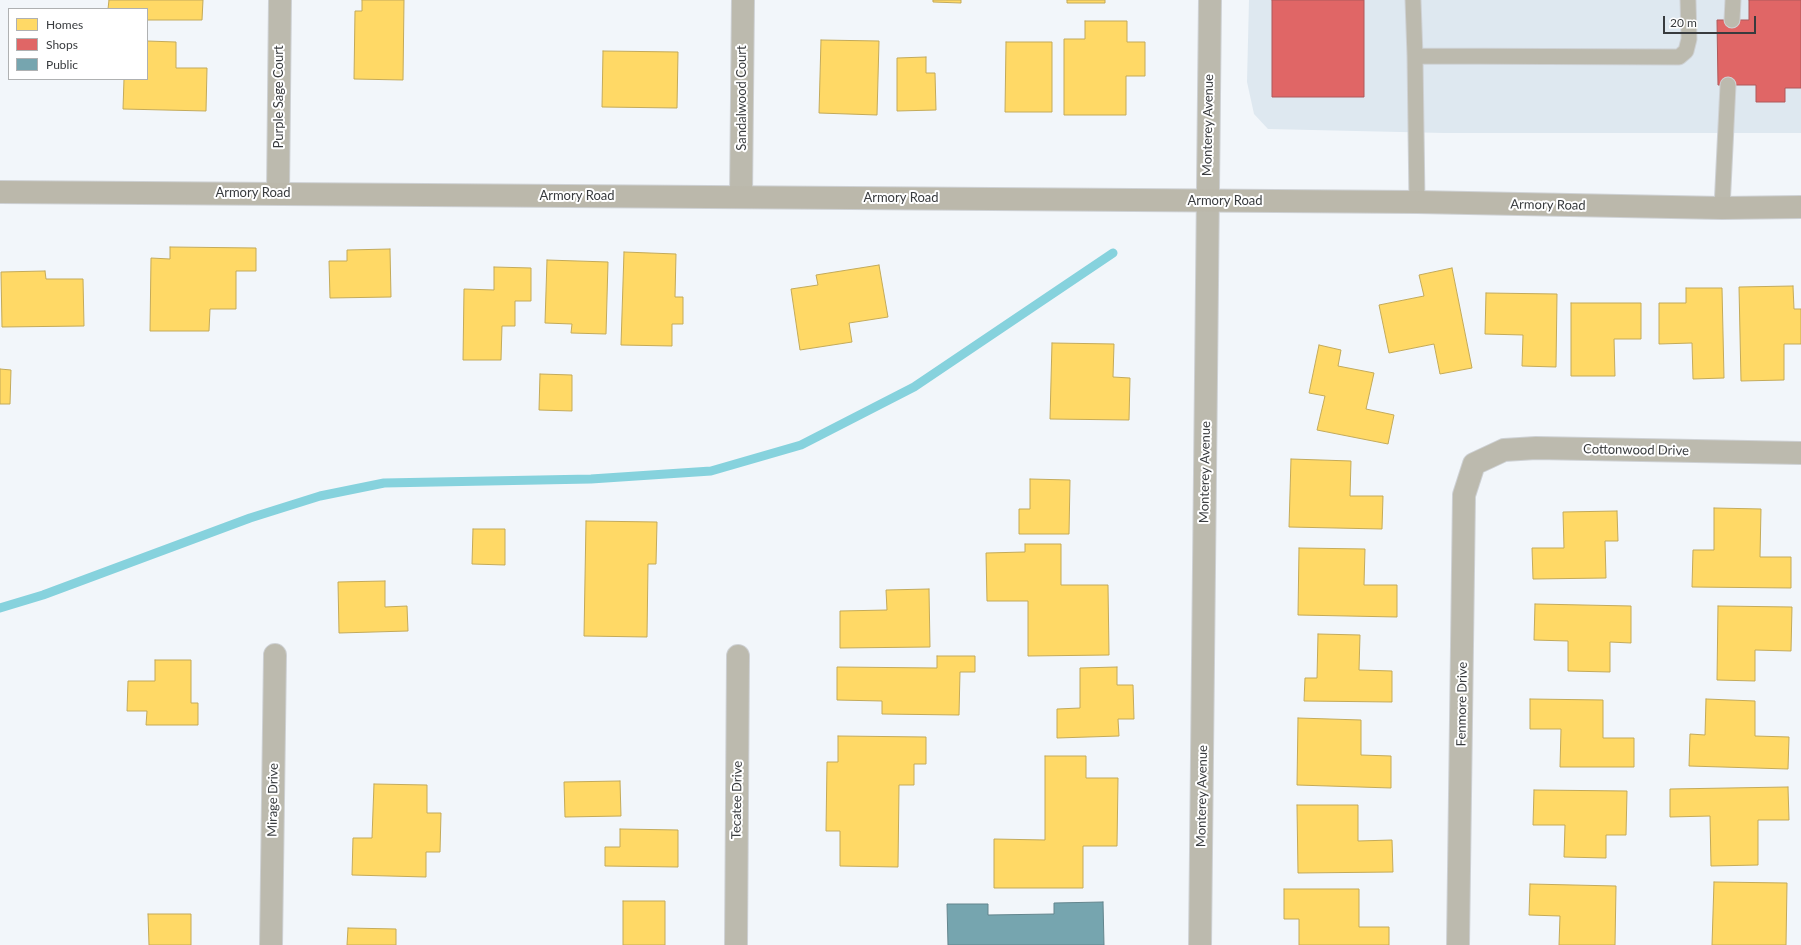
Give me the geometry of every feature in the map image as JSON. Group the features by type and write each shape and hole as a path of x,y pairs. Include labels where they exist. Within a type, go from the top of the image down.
{"main road":[{"name":"Armory Road","path":"0,192 1417,202 1722,208 1801,207"}],"street":[{"name":"Purple Sage Court","path":"278,193 280,0"},
{"name":"Sandalwood Court","path":"741,197 743,0"},
{"name":"Monterey Avenue","path":"1200,945 1210,0"},
{"name":"Cottonwood Drive","path":"1474,464 1504,450 1536,448 1801,453"},
{"name":"Fenmore Drive","path":"1458,945 1464,495 1474,464"},
{"name":"Mirage Drive","path":"271,945 275,655"},
{"name":"Tecatee Drive","path":"736,945 738,656"}],"lane":[{"path":"1413,0 1417,202"},
{"path":"1415,56 1679,57 1686,51 1689,39 1688,0"},
{"path":"1732,20 1733,0"},
{"path":"1722,208 1728,84"}],"shaded area":[{"path":"1249,0 1801,0 1801,133 1444,133 1268,129 1254,114 1247,82"}],"building: Homes":[{"path":"109,0 203,0 202,20 148,20 148,8 108,8"},
{"path":"362,0 404,0 403,80 354,79 355,11 362,11"},
{"path":"933,0 961,0 961,3 933,2"},
{"path":"1067,0 1105,0 1105,3 1067,3"},
{"path":"1085,21 1127,21 1127,42 1145,42 1145,76 1126,76 1126,115 1064,115 1064,39 1085,39"},
{"path":"821,40 879,41 877,115 819,113"},
{"path":"148,41 176,42 176,68 207,68 206,111 123,109 124,80 148,80"},
{"path":"1006,42 1052,42 1052,112 1005,112"},
{"path":"603,51 678,52 677,108 602,107"},
{"path":"926,57 926,73 935,73 936,110 897,111 897,58"},
{"path":"170,247 256,248 256,271 236,271 236,309 210,309 209,331 150,331 151,258 170,259"},
{"path":"390,249 391,297 330,298 329,261 347,261 347,250"},
{"path":"624,252 676,254 675,297 683,297 683,324 672,324 672,346 621,345"},
{"path":"547,260 608,262 606,334 571,333 572,324 545,323"},
{"path":"879,265 888,317 849,323 852,342 800,350 791,289 818,285 816,275"},
{"path":"494,267 531,268 531,301 515,301 515,326 502,326 501,360 463,360 464,289 494,290"},
{"path":"1452,268 1472,368 1440,374 1434,344 1389,353 1379,305 1424,296 1419,275"},
{"path":"45,271 46,279 83,279 84,326 2,327 1,272"},
{"path":"1793,286 1794,309 1801,309 1801,344 1784,344 1784,380 1741,381 1739,287"},
{"path":"1686,288 1722,288 1724,378 1693,379 1692,343 1659,344 1659,303 1686,303"},
{"path":"1486,293 1557,294 1556,367 1522,366 1523,335 1485,334"},
{"path":"1571,303 1641,303 1641,339 1614,339 1615,376 1571,376"},
{"path":"1052,343 1114,344 1113,377 1130,378 1129,420 1050,419"},
{"path":"1319,345 1341,350 1338,366 1374,373 1366,409 1394,415 1388,444 1317,430 1325,396 1309,393"},
{"path":"0,369 11,370 10,404 0,404"},
{"path":"540,374 572,375 572,411 539,410"},
{"path":"1291,459 1351,461 1350,496 1383,496 1382,529 1289,527"},
{"path":"1030,479 1070,480 1069,534 1019,534 1019,509 1030,509"},
{"path":"1714,508 1761,509 1760,557 1791,557 1791,588 1692,587 1693,550 1714,550"},
{"path":"1617,511 1618,541 1605,541 1606,578 1533,579 1532,548 1564,548 1563,512"},
{"path":"586,521 657,522 656,564 648,564 647,637 584,636"},
{"path":"473,529 505,529 505,565 472,564"},
{"path":"1025,544 1061,544 1061,585 1108,585 1109,655 1028,656 1028,601 987,601 986,553 1025,552"},
{"path":"1299,548 1365,549 1364,585 1397,585 1397,617 1298,615"},
{"path":"385,581 385,607 407,606 408,631 339,633 338,582"},
{"path":"929,589 930,647 840,648 840,611 887,610 886,590"},
{"path":"1535,604 1631,606 1631,643 1610,642 1610,672 1568,671 1568,641 1534,640"},
{"path":"1718,606 1792,607 1791,651 1755,650 1755,681 1717,680"},
{"path":"1318,634 1360,635 1359,670 1392,671 1392,702 1304,701 1305,678 1317,678"},
{"path":"937,656 975,656 975,672 960,672 959,715 882,714 882,701 837,700 837,667 937,668"},
{"path":"155,660 191,660 191,703 198,703 198,725 146,725 147,711 127,711 128,681 155,681"},
{"path":"1117,667 1117,685 1133,685 1134,719 1118,719 1119,736 1057,738 1057,709 1080,708 1080,668"},
{"path":"1530,699 1603,700 1603,738 1634,738 1634,767 1560,767 1561,729 1530,729"},
{"path":"1706,699 1755,701 1755,736 1789,737 1788,769 1689,766 1690,734 1705,735"},
{"path":"1298,718 1361,720 1361,755 1391,756 1391,788 1297,785"},
{"path":"838,736 926,737 926,764 914,764 914,785 899,785 898,867 840,866 840,831 826,831 827,762 838,762"},
{"path":"1045,756 1086,756 1086,778 1118,778 1117,846 1083,846 1083,888 994,888 994,839 1045,840"},
{"path":"620,781 621,816 565,817 564,782"},
{"path":"374,784 427,785 427,813 441,813 440,852 426,852 426,877 352,875 353,838 372,838"},
{"path":"1788,787 1789,820 1758,820 1758,865 1711,866 1710,816 1670,817 1670,789"},
{"path":"1534,790 1627,791 1626,835 1606,835 1606,858 1564,857 1565,825 1533,825"},
{"path":"1297,805 1358,805 1358,841 1392,840 1393,872 1298,873"},
{"path":"620,829 678,830 678,867 605,866 605,847 620,847"},
{"path":"1714,882 1787,883 1786,945 1712,945"},
{"path":"1530,884 1616,886 1615,945 1559,945 1560,916 1529,915"},
{"path":"1284,889 1359,889 1359,927 1389,927 1389,945 1299,945 1299,919 1284,919"},
{"path":"623,901 665,901 665,945 623,945"},
{"path":"148,914 191,914 191,945 149,945"},
{"path":"348,928 396,929 396,945 347,945"}],"building: Shops":[{"path":"1272,0 1364,0 1364,97 1272,97"},
{"path":"1749,0 1801,0 1801,88 1785,88 1785,102 1756,102 1756,85 1718,85 1717,20 1749,20"}],"building: Public":[{"path":"1103,902 1104,945 948,945 947,904 988,904 988,915 1054,914 1054,903"}],"waterway":[{"path":"0,608 43,595 250,518 320,496 384,483 591,479 711,471 801,445 914,387 1113,253"}]}
